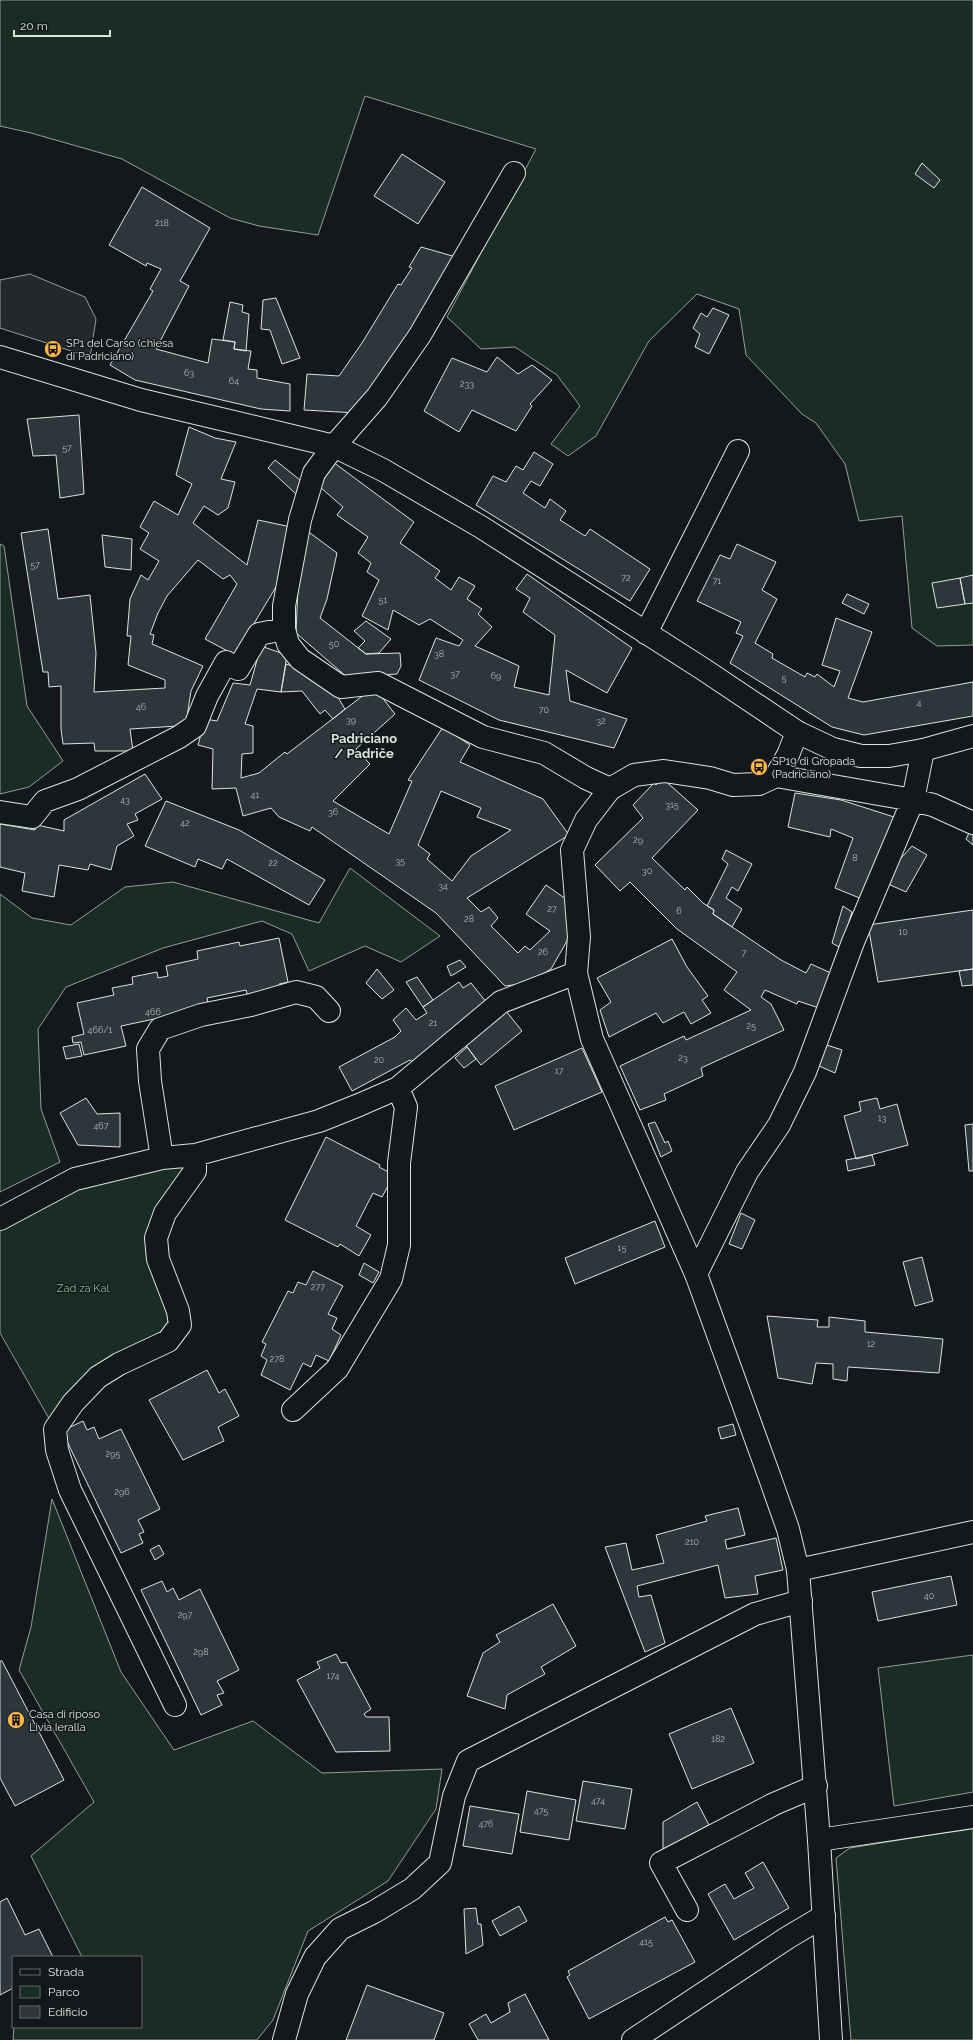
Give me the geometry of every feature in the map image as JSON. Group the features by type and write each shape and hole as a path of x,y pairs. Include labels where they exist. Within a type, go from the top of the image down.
{"street":[{"path":"514,173 420,335 377,398 334,446 314,473 300,520 284,606 284,629 288,644 300,659 341,687 378,683 483,737 544,753 586,778 610,790"},
{"path":"4,355 83,384 141,400 334,446 383,470 429,496 646,633 797,732 833,749 861,756 889,756 923,750 973,736"},
{"path":"646,633 738,451"},
{"path":"0,812 32,817 45,801 78,789 180,737 195,726 208,696 226,662 238,669 259,634 284,629"},
{"path":"797,732 788,755 776,776 759,784 733,785 710,778 664,771 634,775 610,790 586,820 572,850 579,937 576,973 592,1039 696,1274 788,1529 798,1570 816,1786 831,2040"},
{"path":"696,1274 748,1172 779,1125 805,1072 853,942 913,800 923,750"},
{"path":"776,776 933,804 973,823"},
{"path":"0,1219 75,1179 162,1158 195,1155 319,1121 398,1088 501,1002 576,973"},
{"path":"162,1158 150,1081 148,1049 160,1029 201,1015 251,1005 296,992 316,997 328,1011"},
{"path":"293,1410 336,1369 391,1279 399,1245 400,1163 406,1107 398,1088"},
{"path":"175,1705 70,1490 57,1450 55,1429 73,1403 98,1377 119,1364 168,1341 180,1325 178,1311 158,1259 156,1238 165,1213 195,1171 195,1155"},
{"path":"798,1570 973,1532"},
{"path":"284,2040 297,1994 315,1957 340,1929 412,1889 440,1863 454,1796 468,1761 755,1614 801,1601"},
{"path":"687,1910 661,1863 774,1804 816,1786"},
{"path":"819,1840 973,1817"},
{"path":"633,2040 787,1938 824,1916"}],"green space":[{"path":"0,0 973,0 973,645 937,646 912,628 902,516 859,521 845,464 816,423 802,414 746,355 739,309 697,294 649,341 596,436 568,456 551,444 580,406 557,375 515,347 481,349 447,317 536,149 365,96 318,235 259,226 230,218 122,159 31,133 0,126"},
{"path":"0,544 4,546 27,706 63,761 29,787 0,794"},
{"path":"350,868 440,936 401,962 365,946 309,971 292,934 262,921 163,948 66,987 38,1029 41,1109 60,1162 0,1192 0,894 32,918 71,925 125,887 173,882 319,923"},
{"name":"Zad za Kal","path":"195,1155 156,1238 180,1325 119,1364 55,1429 0,1333 0,1219 75,1179"},
{"path":"52,1499 121,1672 174,1750 253,1721 322,1773 442,1769 436,1809 388,1881 308,1931 273,2020 257,2040 13,2040 14,2028 142,2028 142,1956 81,1956 31,1856 94,1802 19,1670 31,1627"},
{"path":"973,1655 973,1792 894,1806 878,1668"},
{"path":"973,1828 973,2040 851,2040 836,1858 850,1848"}],"shaded area":[{"path":"30,274 85,297 96,319 90,357 0,328 0,280"}],"building":[{"path":"402,154 445,182 418,224 374,196"},
{"path":"922,163 940,180 934,188 915,174"},
{"path":"142,187 210,228 180,281 189,286 156,349 208,363 212,339 235,342 234,349 251,351 248,369 257,370 257,378 290,384 290,411 261,409 135,380 110,365 153,291 150,289 161,269 147,263 146,266 109,245"},
{"path":"421,247 456,257 417,322 357,413 304,410 307,374 339,376 362,343 398,284 401,285 412,268 409,267"},
{"path":"276,298 300,358 282,364 270,330 261,329 263,300"},
{"path":"230,302 243,305 242,312 249,314 246,351 234,349 235,342 223,340"},
{"path":"713,308 729,315 709,354 695,347 700,334 693,328 701,313 707,317"},
{"path":"497,357 518,374 532,365 552,380 530,404 532,406 516,431 472,410 459,432 424,411 452,358 487,372"},
{"path":"79,415 84,494 60,498 56,455 33,456 27,419"},
{"path":"189,427 215,438 236,442 221,479 235,482 228,508 218,515 204,506 193,523 247,565 258,520 291,527 282,577 235,655 205,639 237,584 230,575 223,579 198,560 167,596 158,613 150,634 154,635 152,644 203,666 191,691 186,723 178,726 130,729 133,751 95,751 94,743 63,744 61,729 61,686 49,687 48,672 43,672 21,533 48,529 58,599 90,595 96,653 94,692 165,688 165,680 128,665 131,636 127,636 130,599 141,575 148,580 159,561 140,549 149,533 140,527 154,501 178,515 192,484 176,475"},
{"path":"534,452 553,464 540,486 531,481 523,493 545,508 550,499 566,511 560,520 585,536 590,529 650,569 630,601 476,505 493,476 506,482 516,466 523,470"},
{"path":"275,460 300,480 296,494 268,468"},
{"path":"333,462 414,522 400,543 440,571 435,578 451,590 459,577 475,586 467,599 482,609 478,614 492,627 475,646 519,666 514,687 549,695 555,635 523,612 530,598 516,589 527,574 632,648 607,693 566,670 570,701 627,719 614,748 499,720 419,680 436,638 459,646 463,640 430,619 419,625 393,610 388,630 362,616 379,580 367,572 371,563 358,553 368,537 337,515 343,507 320,487"},
{"path":"306,530 337,553 327,599 320,618 366,654 400,653 401,666 397,674 348,678 296,633 298,587"},
{"path":"102,535 132,539 131,570 105,567"},
{"path":"737,544 776,562 762,590 777,599 755,643 773,654 772,658 805,677 807,673 815,677 817,674 834,687 840,671 822,665 836,618 872,632 848,698 863,702 973,682 973,716 864,735 832,727 730,663 743,636 736,633 741,622 697,601 720,555 730,559"},
{"path":"973,575 973,603 965,604 960,578"},
{"path":"960,578 965,604 937,608 932,583"},
{"path":"847,594 869,604 864,614 842,603"},
{"path":"366,621 391,639 379,653 366,654 358,648 365,641 354,631"},
{"path":"261,646 287,655 281,692 257,689 245,724 253,726 253,753 242,754 241,778 259,773 285,752 287,754 374,687 395,714 356,749 370,764 333,801 389,834 412,781 408,780 443,727 470,745 460,762 543,799 569,835 467,898 481,912 489,907 498,918 491,926 518,953 525,946 530,950 550,931 526,914 546,885 573,904 567,941 551,969 528,983 505,986 436,913 312,827 310,831 279,817 271,808 243,816 236,788 212,789 213,749 198,745 205,719 217,721 233,683 250,685","holes":["441,791 481,808 477,817 511,830 471,856 452,881 427,859 430,854 418,845"]},
{"path":"286,664 302,669 336,694 345,709 333,719 325,710 320,714 302,691 281,692"},
{"path":"145,774 162,799 135,814 138,820 127,824 134,836 117,846 111,870 90,864 88,870 59,865 54,897 22,891 25,873 0,867 0,824 35,830 37,825 64,831 64,820"},
{"path":"662,778 698,810 652,858 685,890 687,887 703,903 714,910 713,914 781,960 806,973 811,964 833,974 819,1008 798,1001 797,1004 765,990 761,997 771,1004 784,1030 701,1068 703,1076 664,1094 666,1100 640,1110 620,1066 684,1036 686,1040 751,1010 724,990 737,972 677,929 630,882 620,891 595,865 643,818 633,805 654,783 656,785"},
{"path":"795,793 841,800 894,817 862,899 835,888 853,838 831,829 830,837 788,827"},
{"path":"166,801 239,830 325,880 309,905 227,859 222,869 198,859 195,867 145,846"},
{"path":"971,829 973,830 973,845 966,839"},
{"path":"912,846 927,855 906,892 886,883 892,868"},
{"path":"726,850 752,864 738,891 732,887 726,898 742,909 732,927 713,914 714,910 707,906 728,864 722,859"},
{"path":"843,906 852,912 841,948 832,943"},
{"path":"973,910 973,969 878,982 868,925"},
{"path":"279,938 288,982 279,984 280,990 248,997 246,990 207,998 209,1007 160,1021 159,1018 121,1026 126,1046 84,1055 81,1042 73,1043 72,1037 84,1034 77,1003 114,995 112,988 133,984 132,977 157,972 158,978 168,976 166,966 198,959 197,951 239,942 240,946"},
{"path":"672,939 687,967 708,996 702,1000 711,1013 691,1024 684,1012 663,1023 656,1013 609,1037 600,1010 611,1002 597,978"},
{"path":"460,960 466,967 451,976 447,966"},
{"path":"377,969 394,990 382,999 366,983"},
{"path":"973,969 973,985 962,986 959,971"},
{"path":"417,977 433,1000 423,1007 406,982"},
{"path":"459,982 463,988 471,983 487,1003 412,1062 410,1060 352,1091 339,1067 395,1037 401,1031 393,1020 406,1008 416,1020 427,1013 423,1007"},
{"path":"506,1011 522,1031 481,1065 464,1043"},
{"path":"79,1044 82,1056 66,1059 63,1047"},
{"path":"827,1045 842,1050 835,1073 817,1065"},
{"path":"467,1047 476,1059 464,1068 455,1058"},
{"path":"582,1048 602,1092 514,1130 495,1086"},
{"path":"86,1098 97,1114 120,1113 120,1147 78,1145 60,1113"},
{"path":"877,1098 880,1109 897,1104 908,1145 856,1159 844,1116 861,1111 859,1102"},
{"path":"655,1122 665,1143 668,1141 672,1151 661,1157 648,1124"},
{"path":"973,1124 973,1171 969,1171 965,1125"},
{"path":"326,1137 380,1165 379,1167 394,1175 382,1197 373,1193 356,1226 371,1235 359,1256 340,1244 338,1247 285,1220"},
{"path":"872,1155 875,1165 848,1171 846,1160"},
{"path":"741,1213 755,1220 742,1249 729,1244"},
{"path":"655,1221 665,1247 575,1284 565,1258"},
{"path":"922,1257 933,1301 915,1306 903,1262"},
{"path":"364,1263 379,1272 373,1283 359,1275"},
{"path":"313,1271 343,1286 328,1314 337,1318 332,1329 341,1335 329,1361 316,1355 311,1367 303,1363 290,1390 261,1375 267,1360 261,1356 266,1344 262,1342 288,1291 293,1293 298,1282 306,1285"},
{"path":"767,1316 818,1320 817,1327 829,1327 829,1317 865,1321 865,1332 943,1339 939,1373 848,1367 847,1381 833,1379 833,1364 816,1363 812,1384 778,1378"},
{"path":"207,1370 219,1393 225,1389 239,1416 218,1427 224,1441 183,1460 149,1400"},
{"path":"83,1421 87,1430 94,1427 99,1439 121,1429 160,1509 138,1520 144,1532 139,1534 143,1543 121,1553 62,1431"},
{"path":"733,1424 736,1435 721,1439 718,1428"},
{"path":"738,1508 745,1535 725,1540 727,1549 776,1538 783,1570 755,1576 758,1594 725,1598 718,1565 637,1586 639,1597 651,1595 665,1643 645,1652 605,1547 626,1543 632,1570 664,1563 656,1535 707,1521 705,1516"},
{"path":"159,1545 164,1554 155,1560 150,1550"},
{"path":"951,1576 957,1605 878,1621 872,1592"},
{"path":"162,1581 167,1592 173,1588 179,1600 200,1589 239,1670 217,1681 224,1693 217,1695 222,1705 201,1715 141,1590"},
{"path":"553,1604 576,1646 541,1667 545,1674 507,1695 505,1709 467,1696 483,1653 500,1642 496,1635"},
{"path":"336,1654 341,1663 346,1662 371,1709 364,1714 366,1717 389,1717 390,1751 336,1752 297,1680 320,1668 317,1662"},
{"name":"Casa di riposo Livia Ieralla","path":"0,1661 2,1661 64,1780 15,1806 0,1778"},
{"path":"731,1708 754,1763 692,1789 669,1734"},
{"path":"583,1781 632,1789 625,1829 576,1821"},
{"path":"527,1791 576,1800 569,1840 520,1832"},
{"path":"697,1802 709,1825 663,1849 663,1822"},
{"path":"470,1806 519,1814 512,1854 463,1846"},
{"path":"763,1862 789,1908 734,1940 708,1894 725,1884 734,1899 754,1888 745,1873"},
{"path":"7,1898 25,1935 39,1929 52,1956 12,1956 12,1989 0,1995 0,1902"},
{"path":"519,1906 527,1921 500,1936 492,1921"},
{"path":"476,1908 478,1924 481,1924 483,1945 466,1954 464,1909"},
{"path":"665,1917 668,1922 672,1920 695,1962 589,2019 567,1977 570,1975 568,1971"},
{"path":"367,1985 444,2013 434,2040 346,2040"},
{"path":"525,1994 549,2040 478,2040 469,2024 486,2014 491,2023 510,2012 508,2003"}],"place":[{"name":"SP1 del Carso (chiesa di Padriciano)","path":"53,349"},
{"name":"SP19 di Gropada (Padriciano)","path":"759,767"},
{"name":"Casa di riposo Livia Ieralla","path":"16,1720"}],"district":[{"name":"Padriciano / Padriče","path":"364,746"}]}
